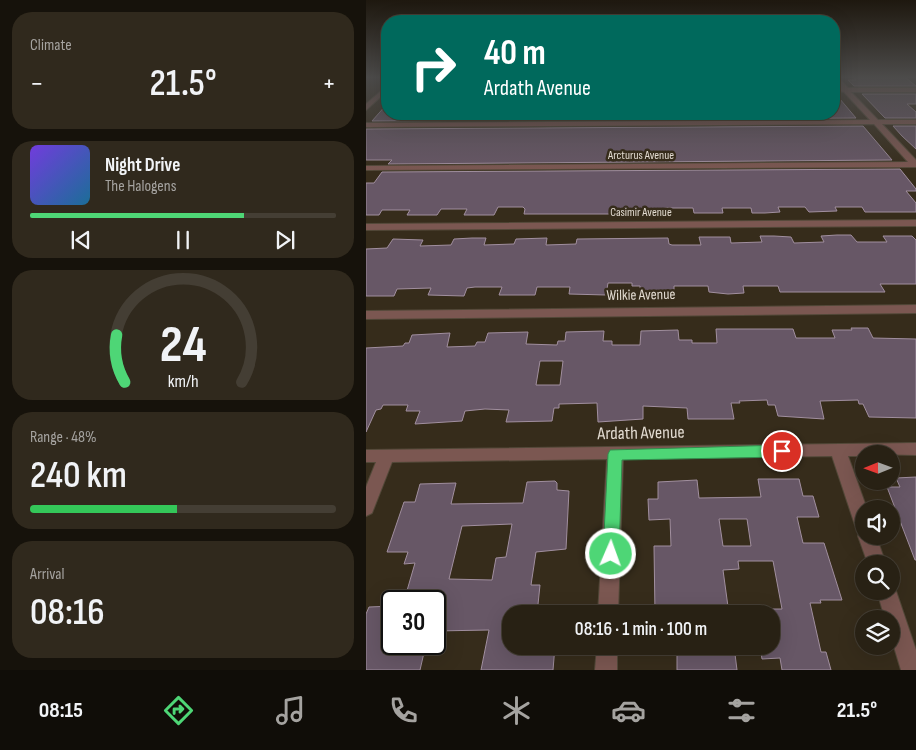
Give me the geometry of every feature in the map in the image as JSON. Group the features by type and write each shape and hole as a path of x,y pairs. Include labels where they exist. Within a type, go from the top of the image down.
{"street":[{"path":"863,109 915,165"},
{"path":"366,125 916,122"},
{"name":"Arcturus Avenue","path":"366,168 915,165"},
{"name":"Casimir Avenue","path":"366,227 916,222"},
{"name":"Wilkie Avenue","path":"366,315 916,309"},
{"name":"Ardath Avenue","path":"366,456 916,449"},
{"path":"838,450 855,500"},
{"path":"608,605 615,454"},
{"path":"366,508 387,455"},
{"path":"889,600 912,670"},
{"path":"606,670 607,655"}],"building":[{"path":"840,109 849,109 856,118 840,118"},
{"path":"877,109 913,109 916,112 916,118 885,118"},
{"path":"381,111 381,120 533,120 372,121"},
{"path":"863,126 892,160 388,164 392,160 366,160 366,129"},
{"path":"893,126 916,126 916,149 902,136"},
{"path":"900,169 916,189 916,191 906,191 916,203 916,212 865,212 862,207 835,207 837,211 809,212 805,207 778,207 780,212 765,213 752,213 751,208 722,208 723,213 694,213 693,208 665,208 666,213 651,214 637,214 637,209 610,209 610,214 524,214 525,209 523,207 498,207 494,215 464,215 467,209 441,209 437,215 407,215 410,210 382,210 379,215 366,215 366,183 374,183 382,172"},
{"path":"851,235 857,242 887,242 883,236 912,236 916,240 916,284 880,284 885,292 780,292 778,286 743,286 744,293 728,294 709,292 708,286 674,286 674,293 640,294 640,286 632,286 632,283 608,283 606,295 569,294 570,287 537,287 535,295 499,295 502,287 475,287 467,288 464,296 428,295 431,288 397,289 394,296 366,296 366,249 387,248 393,239 423,240 420,246 451,245 454,239 472,238 486,238 484,245 514,244 516,239 547,238 546,245 576,244 577,239 668,238 669,244 672,245 701,245 699,237 730,237 731,243 762,242 760,236 791,237 794,243 824,242 821,236"},
{"path":"851,328 868,328 873,338 916,339 916,418 869,417 863,404 859,404 858,400 820,401 824,419 778,416 775,405 768,405 767,400 731,403 734,419 688,419 687,408 643,406 643,419 598,422 597,403 559,404 559,408 554,408 552,421 506,422 509,410 485,409 465,411 462,421 415,424 420,411 406,411 408,405 383,405 381,409 376,410 366,432 366,348 403,346 405,343 409,343 412,335 450,333 447,347 475,346 477,342 485,342 488,333 528,332 526,344 557,345 558,341 565,341 566,332 604,331 603,341 612,341 612,345 640,345 641,331 678,330 679,340 692,340 692,343 717,343 716,329 793,329 796,338 835,338 832,330 852,330","holes":["540,361 563,361 560,385 536,385"]},
{"path":"916,477 916,560 900,521 900,500 892,500 888,490 900,490 900,478"},
{"path":"758,479 799,479 803,496 813,496 819,517 797,517 803,543 824,543 842,600 820,600 821,603 810,603 821,652 826,652 831,670 782,670 780,658 762,659 761,655 780,655 780,609 782,609 773,561 738,561 739,569 723,570 728,605 655,605 654,546 671,546 670,519 649,520 648,499 658,499 658,482 697,480 699,498 761,497","holes":["719,519 747,519 751,546 723,546"]},
{"path":"555,481 557,483 557,490 569,491 566,549 536,552 531,585 540,585 538,605 502,605 502,655 554,655 553,670 481,670 489,630 446,631 446,590 407,590 415,563 404,564 408,552 387,552 404,502 415,502 420,484 456,483 451,504 523,503 527,482","holes":["512,524 506,557 496,558 492,580 449,579 462,526"]},
{"path":"381,606 381,655 423,655 420,670 366,670 366,614 369,607"},
{"path":"677,655 735,655 737,670 677,670"}],"route":[{"path":"611,554 615,454 782,451"}]}
